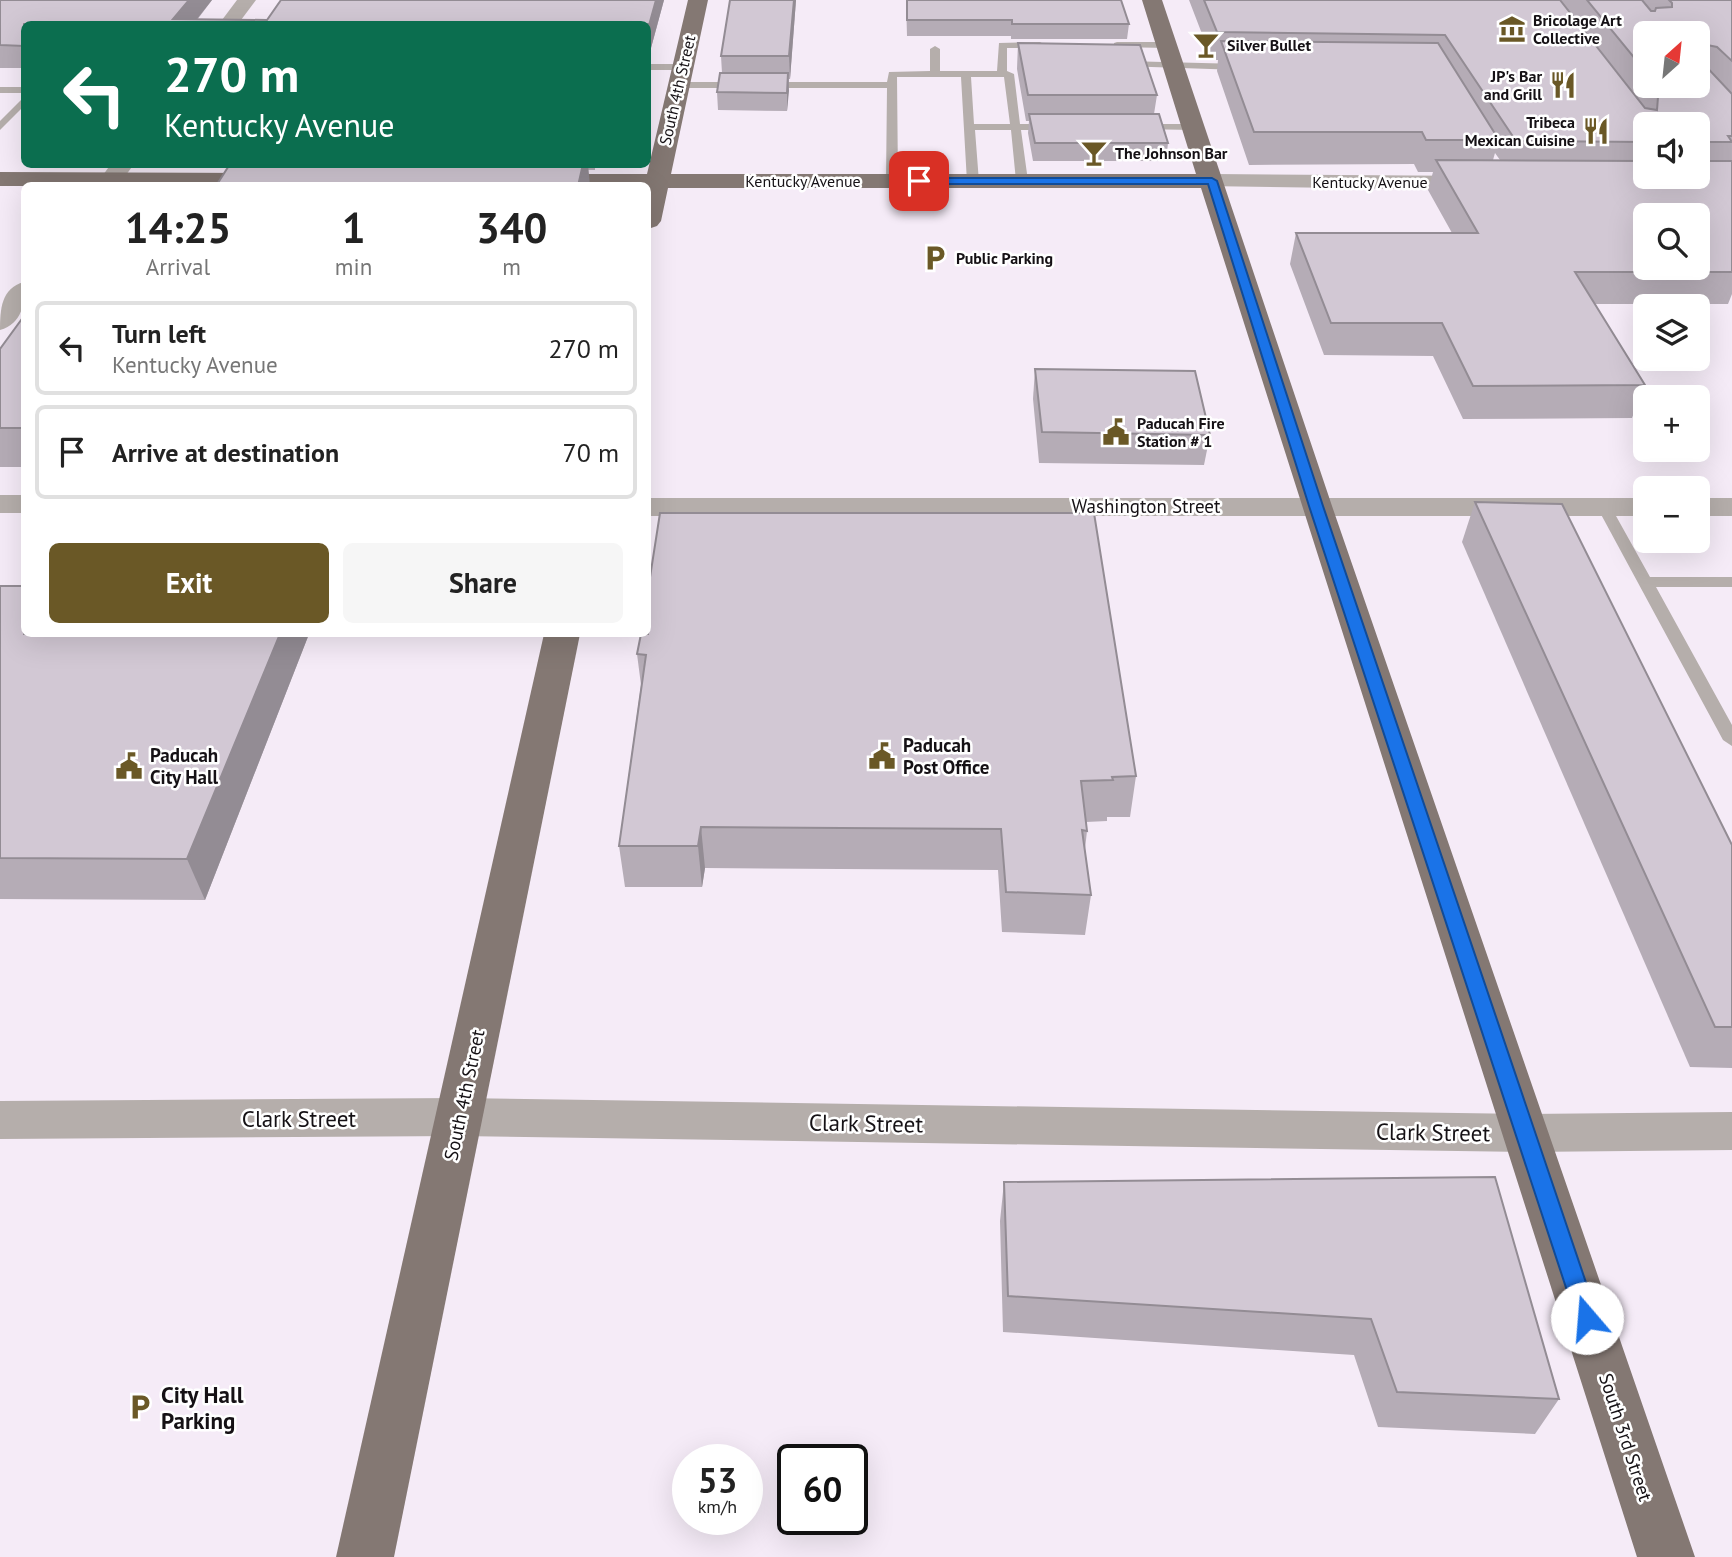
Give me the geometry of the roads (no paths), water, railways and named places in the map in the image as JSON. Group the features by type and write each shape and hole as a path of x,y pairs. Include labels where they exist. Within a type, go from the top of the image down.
{"main road":[{"name":"South 4th Street","path":"651,206 698,0"},
{"name":"South 3rd Street","path":"1152,0 1316,506 1666,1557"},
{"path":"0,179 113,177 298,180"},
{"name":"Kentucky Avenue","path":"518,181 1212,181"},
{"name":"South 4th Street","path":"365,1557 561,637"}],"street":[{"path":"230,21 247,0"},
{"name":"Kentucky Avenue","path":"1212,181 1504,183"},
{"path":"0,322 21,294"},
{"path":"0,504 21,504"},
{"name":"Washington Street","path":"651,507 1633,507"},
{"path":"1710,507 1732,507"},
{"name":"Clark Street","path":"0,1120 459,1117 1526,1133 1732,1131"}],"lane":[{"path":"1002,69 1002,45 1058,45"},
{"path":"1099,45 1172,58 1256,67"},
{"path":"935,49 935,74"},
{"path":"1107,64 1172,58"},
{"path":"892,181 892,74 966,74 1002,69 1016,63"},
{"path":"651,68 681,76 892,85"},
{"path":"1002,69 1009,74 1021,181"},
{"path":"966,74 973,181"},
{"path":"0,90 21,90"},
{"path":"0,127 21,103"},
{"path":"971,127 1057,127"},
{"path":"1125,127 1194,127"},
{"path":"1604,507 1732,740"},
{"path":"1645,582 1732,582"}],"place":[{"name":"Bricolage Art Collective","path":"1512,29"},
{"name":"Silver Bullet","path":"1206,45"},
{"name":"JP's Bar and Grill","path":"1563,85"},
{"name":"Tribeca Mexican Cuisine","path":"1596,131"},
{"name":"The Johnson Bar","path":"1094,153"},
{"name":"Public Parking","path":"935,258"},
{"name":"Paducah Fire Station # 1","path":"1116,432"},
{"name":"Paducah Post Office","path":"882,756"},
{"name":"Paducah City Hall","path":"129,766"},
{"name":"City Hall Parking","path":"140,1407"}]}
